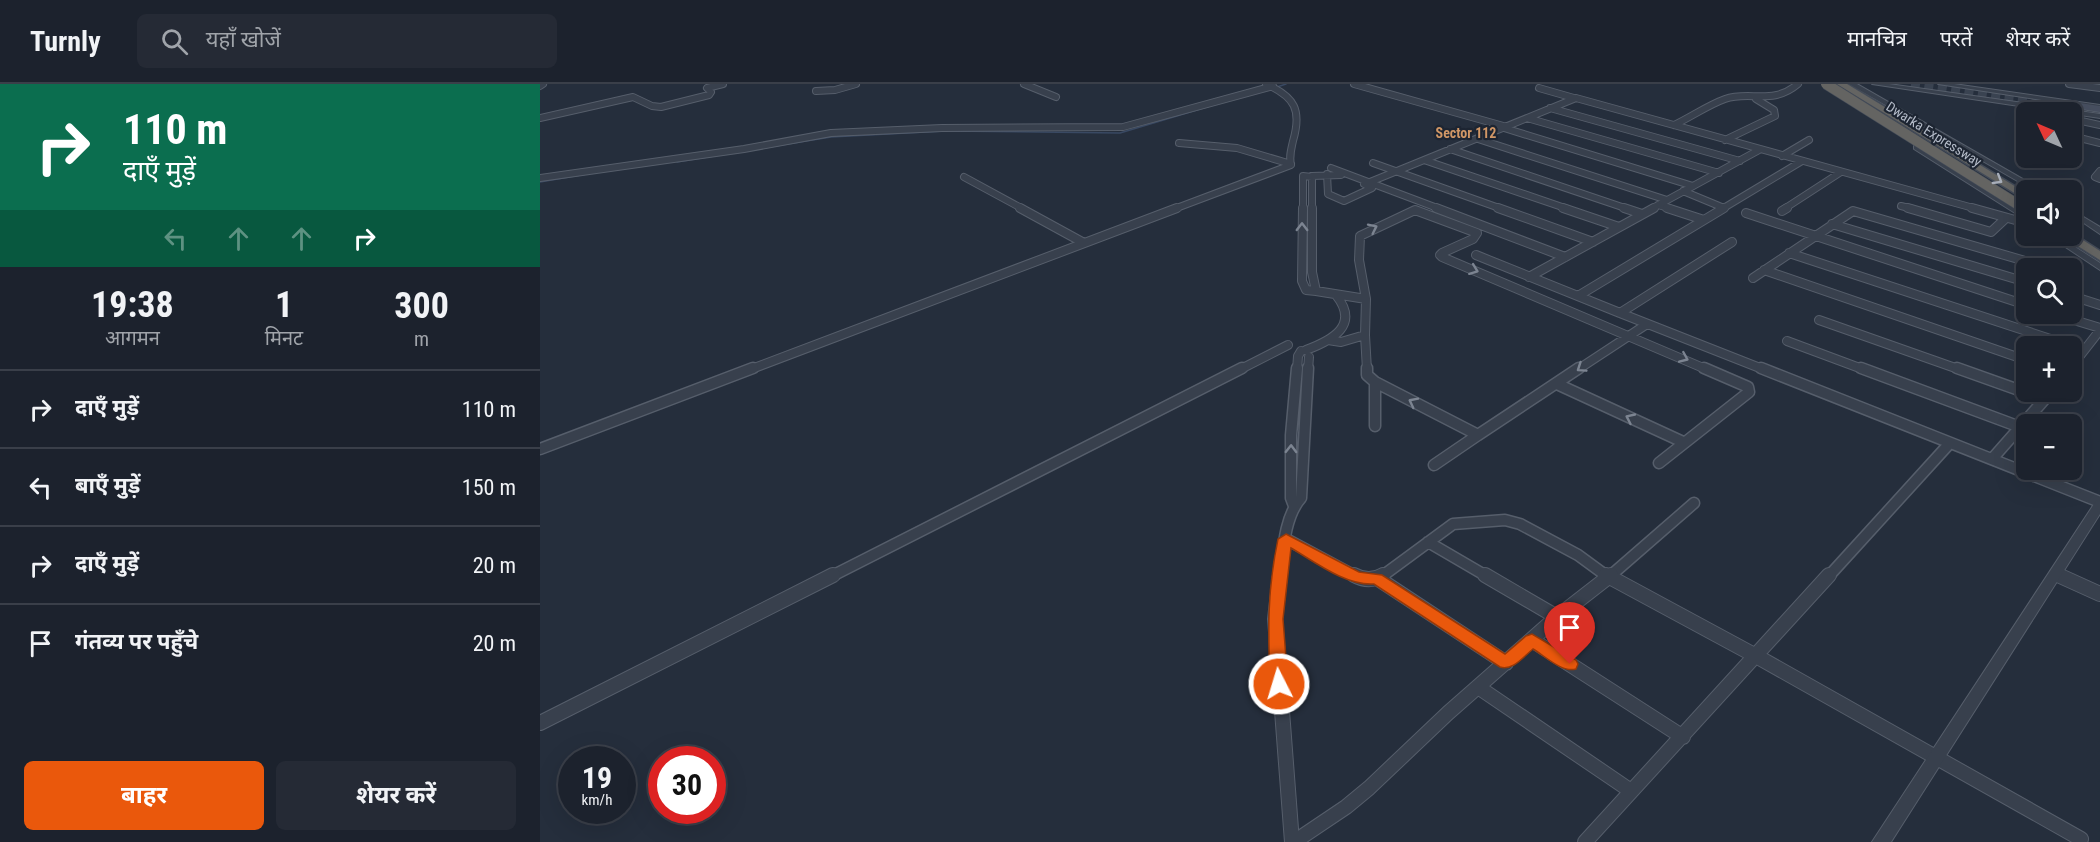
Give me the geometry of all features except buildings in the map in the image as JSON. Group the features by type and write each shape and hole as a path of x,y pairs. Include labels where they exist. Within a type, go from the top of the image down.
{"highway":[{"name":"Dwarka Expressway","path":"1826,84 2016,204"},
{"name":"Dwarka Expressway","path":"1841,84 2016,192"},
{"path":"2082,231 2100,242"},
{"path":"2082,245 2100,256"}],"main road":[{"path":"2084,110 2100,111"}],"street":[{"path":"540,118 633,97 652,106 663,106 706,96 711,93 707,88 723,84"},
{"path":"821,84 816,91 835,90 856,84"},
{"path":"1024,84 1056,97"},
{"path":"1354,84 1506,127 1693,186"},
{"path":"1674,125 1727,98 1756,99 1775,96 1798,84"},
{"path":"1820,84 2016,212"},
{"path":"1854,84 2021,180"},
{"path":"1875,84 2084,110"},
{"path":"1941,84 2100,111"},
{"path":"2069,84 2100,88"},
{"path":"540,178 744,149 831,133 942,128 1120,128 1272,85 1288,94 1296,108 1293,140 1289,152 1291,164"},
{"path":"1539,88 2016,220"},
{"path":"1370,182 1574,98"},
{"path":"1725,140 1775,115 1774,110 1756,99"},
{"path":"1550,108 1740,162"},
{"path":"1527,118 1719,173"},
{"path":"2082,123 2100,125"},
{"path":"2082,138 2100,143"},
{"path":"1478,139 1667,200"},
{"path":"1782,156 1809,140"},
{"path":"1179,143 1237,148 1291,164"},
{"path":"1450,149 1642,214"},
{"path":"1529,277 1759,150"},
{"path":"1424,160 1619,227"},
{"path":"1578,296 1802,162"},
{"path":"1373,163 1593,242"},
{"path":"542,445 1291,164"},
{"path":"1561,173 1569,169"},
{"path":"1329,171 1340,175 1372,188 1344,201 1340,200 1328,194 1329,171"},
{"path":"1366,299 1306,290 1302,284 1303,176 1329,171 1370,182 1565,257"},
{"path":"2100,171 2095,177 2100,179"},
{"path":"1782,211 1841,172"},
{"path":"1312,176 1312,264 1316,291"},
{"path":"964,177 1084,243"},
{"path":"1544,182 1553,177"},
{"path":"1683,191 1724,207"},
{"path":"2001,202 2016,200"},
{"path":"1658,205 1704,220"},
{"path":"1901,206 1991,232 2006,218"},
{"path":"1478,435 1376,382 1367,375 1366,299 1359,260 1360,236 1404,213 1421,210 1477,233 1476,237 1443,252 1441,256 1742,382 1749,388 1749,392 1683,442 1659,464"},
{"path":"1753,278 1832,224 1851,212 1857,211 2016,258"},
{"path":"1746,213 2016,302"},
{"path":"2082,219 2100,231"},
{"path":"1832,224 2016,279"},
{"path":"1620,313 1732,242"},
{"path":"1959,261 1977,246"},
{"path":"2068,246 2100,267"},
{"path":"1789,253 2084,351"},
{"path":"1476,255 1992,459 2099,510 1881,842"},
{"path":"1505,267 1518,260"},
{"path":"1302,263 1312,264"},
{"path":"1764,270 2016,357"},
{"path":"1336,295 1346,307 1348,318 1345,324 1328,340 1305,352 1302,374 1301,498 1294,506 1280,566 1275,638 1293,842 1370,788 1434,725 1557,617 1609,577 1694,503"},
{"path":"2082,299 2100,305"},
{"path":"1819,320 2016,385"},
{"path":"2082,323 2100,329 2082,354"},
{"path":"1434,465 1647,324"},
{"path":"1328,340 1341,342 1365,335"},
{"path":"1788,341 2016,426"},
{"path":"540,723 1288,345"},
{"path":"1375,426 1376,382"},
{"path":"1557,384 1683,442"},
{"path":"2031,414 2041,402"},
{"path":"1992,459 2016,432"},
{"path":"1585,842 1950,443"},
{"path":"1286,539 1354,576 1364,579 1377,578 1453,524 1512,521 1538,531 1609,577 1756,656 2081,839"},
{"path":"1428,542 1557,617"},
{"path":"2055,574 2100,594"},
{"path":"1377,578 1506,663"},
{"path":"1532,640 1683,737"},
{"path":"1478,687 1631,791"}],"waterway":[{"path":"1277,87 1286,84"},
{"path":"677,162 831,137 945,131 1120,133 1227,101"},
{"path":"540,182 587,174"}],"tunnel":[{"path":"1911,84 2033,102"}],"district":[{"name":"Sector 112","path":"1466,133"}],"route":[{"path":"1279,684 1275,619 1280,566 1286,539 1354,576 1369,580 1377,578 1506,663 1532,640 1570,664"}]}
